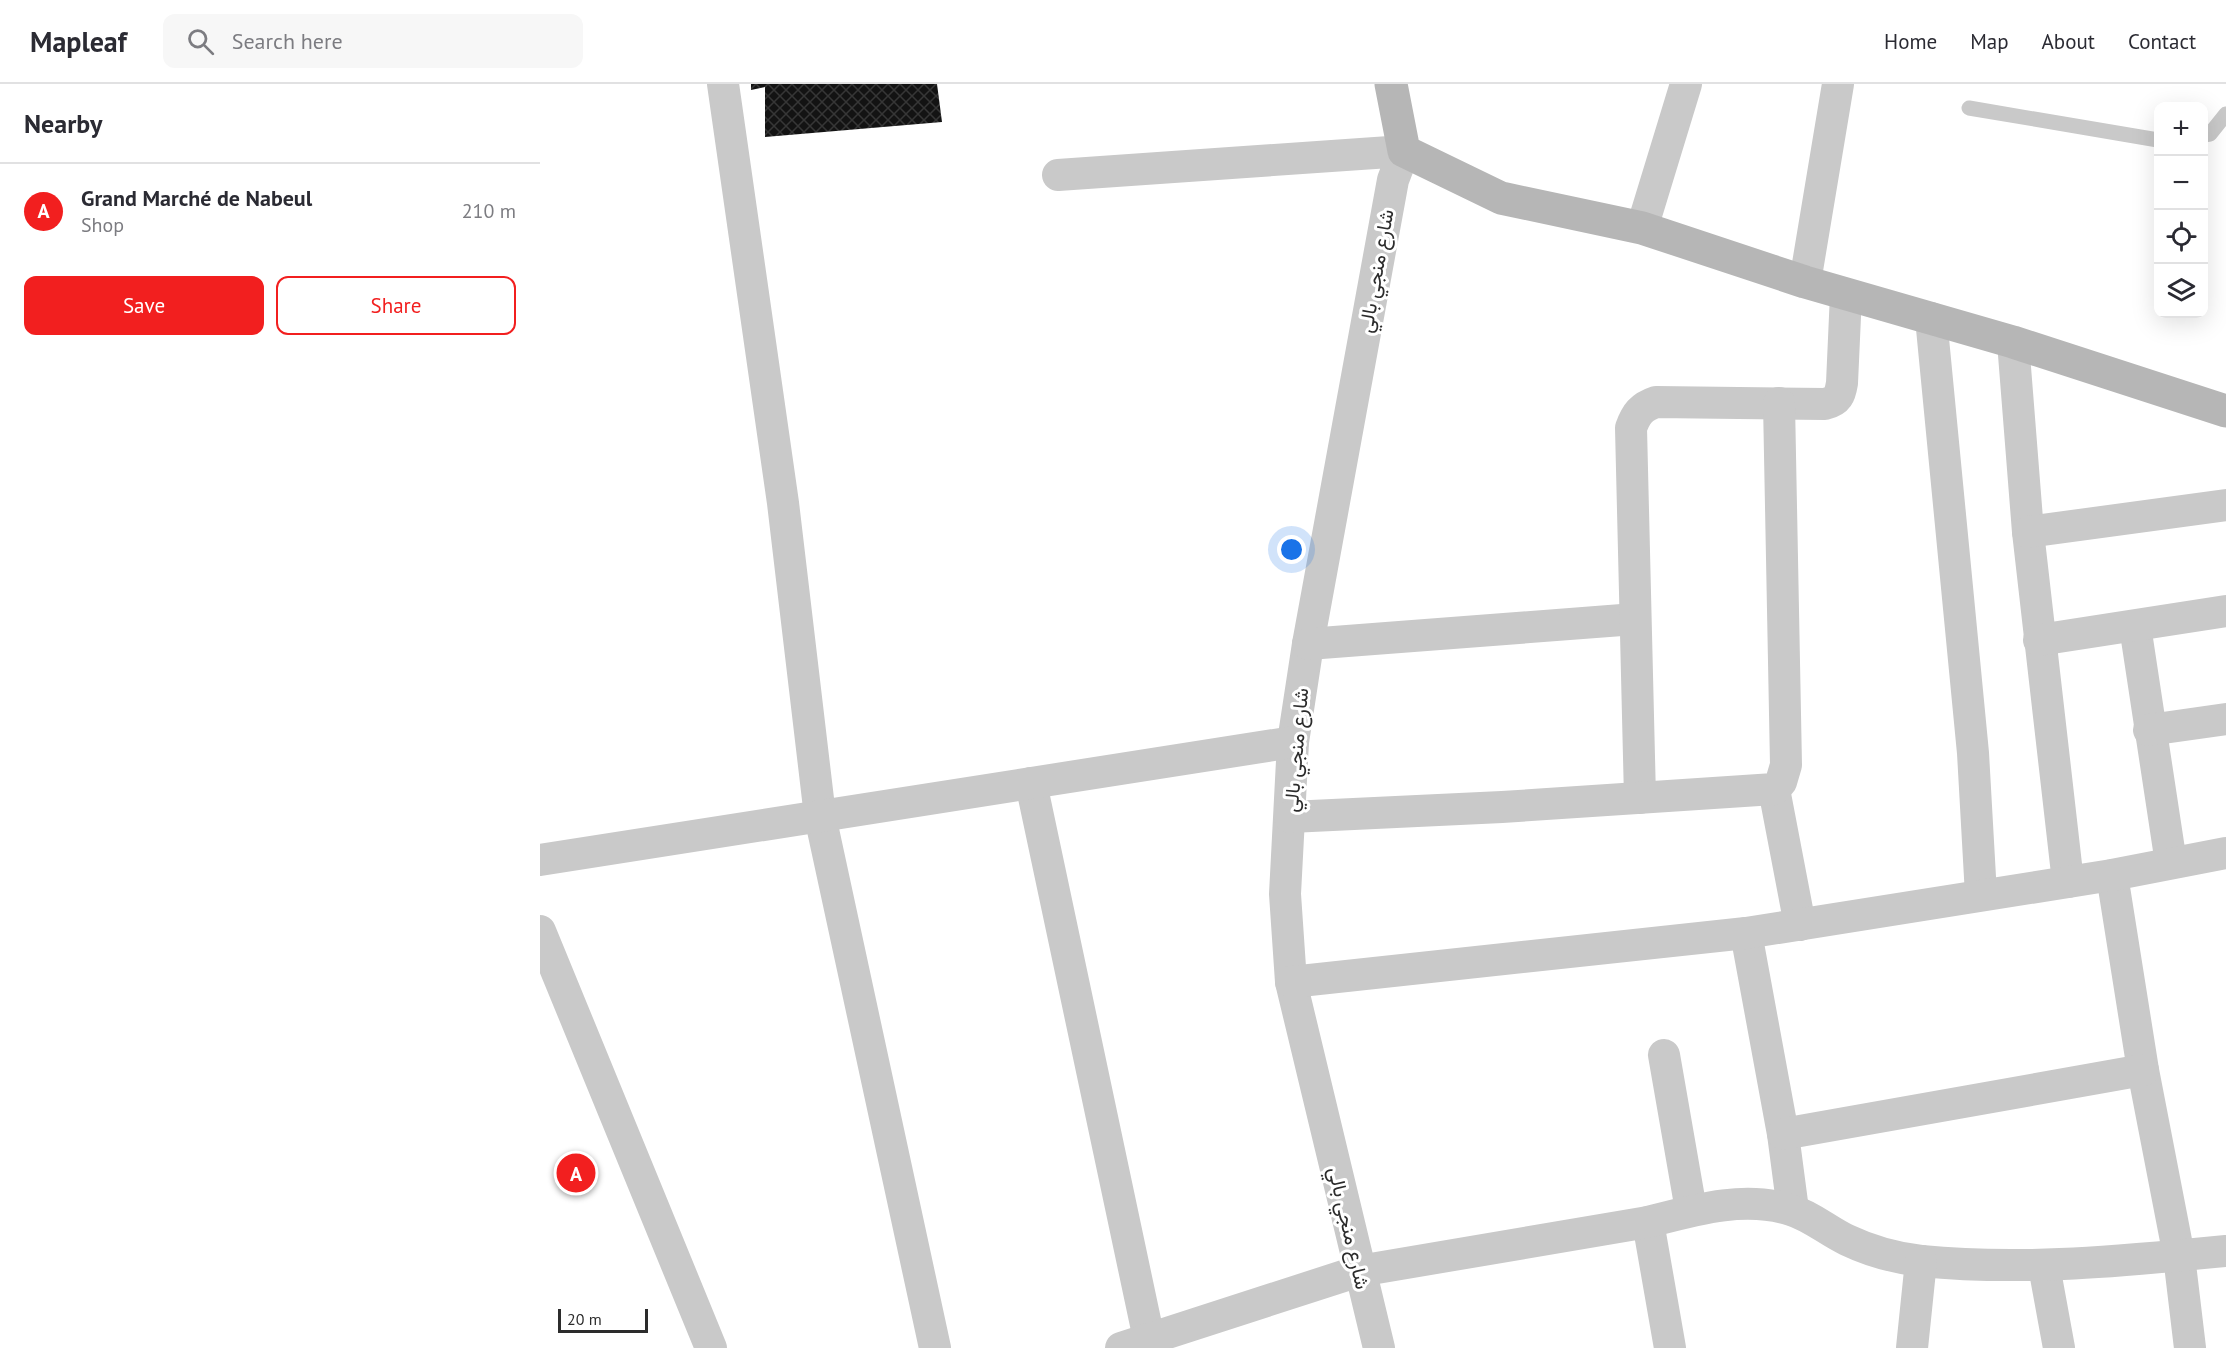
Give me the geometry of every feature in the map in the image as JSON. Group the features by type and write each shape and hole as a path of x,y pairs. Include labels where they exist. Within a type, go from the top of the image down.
{"street":[{"path":"723,84 783,503 820,816 935,1348"},
{"path":"1391,84 1404,151"},
{"path":"1642,228 1686,84"},
{"path":"1804,282 1838,84"},
{"path":"1058,175 1404,151 1501,198 1642,228 1804,282 2013,342 2226,411"},
{"name":"شارع منجي بالي","path":"1379,1348 1291,982 1286,894 1293,742 1308,644 1393,180 1404,151"},
{"path":"1640,798 1631,428 1636,416 1645,405 1656,402 1825,404 1833,402 1840,395 1846,294"},
{"path":"1931,318 1973,753 1981,895"},
{"path":"2013,342 2028,532 2068,882"},
{"path":"1290,817 1774,789 1782,782 1786,765 1779,404"},
{"path":"2028,532 2226,505"},
{"path":"2039,640 2226,611"},
{"path":"1308,644 1635,619"},
{"path":"2135,626 2171,863"},
{"path":"2149,730 2226,719"},
{"path":"540,860 1293,742"},
{"path":"1031,783 1135,1344 1359,1271 1648,1222 1691,1210 1735,1204 1763,1203 1793,1210 1868,1248 1921,1261 2044,1266 2226,1251"},
{"path":"1774,789 1800,925"},
{"path":"1291,982 1746,933 2112,875 2226,853"},
{"path":"2112,875 2143,1070 2179,1256 2190,1348"},
{"path":"540,931 711,1348"},
{"path":"1746,933 1783,1134 1793,1210"},
{"path":"1664,1054 1691,1210"},
{"path":"1783,1134 2143,1070"},
{"path":"1648,1222 1670,1348"},
{"path":"1912,1348 1921,1261"},
{"path":"2044,1266 2059,1348"}],"lane":[{"path":"1969,108 2154,139"},
{"path":"2208,134 2226,114"}],"building":[{"path":"751,84 937,84 942,122 765,137 765,87 751,90"}],"place":[{"name":"Grand Marché de Nabeul","path":"576,1173"}]}
